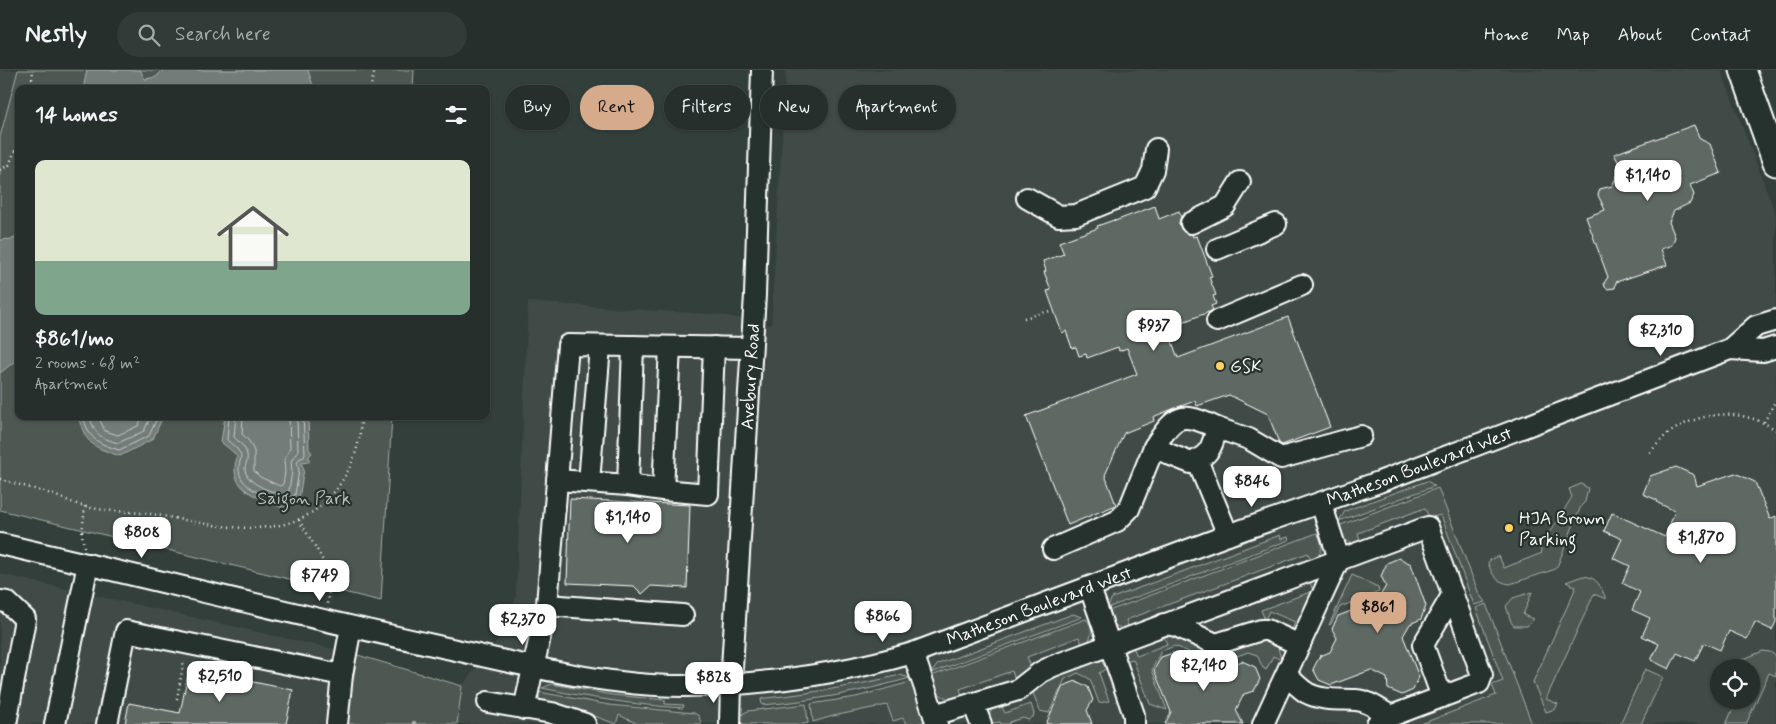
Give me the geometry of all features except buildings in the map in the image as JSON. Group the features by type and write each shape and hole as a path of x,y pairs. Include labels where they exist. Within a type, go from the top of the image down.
{"main road":[{"path":"1743,70 1776,163"}],"street":[{"name":"Avebury Road","path":"730,724 751,348 762,70"},
{"path":"1027,198 1058,216 1076,215 1145,187 1153,170 1156,149"},
{"path":"1191,223 1225,206 1240,182"},
{"path":"1217,249 1276,224"},
{"path":"1217,321 1302,285"},
{"name":"Matheson Boulevard West","path":"0,544 351,627 534,667 595,678 640,684 685,686 731,684 819,675 862,667 913,653 1228,535 1604,398 1730,349 1756,326 1776,320"},
{"path":"524,709 547,605 568,345 751,348"},
{"path":"588,482 600,346"},
{"path":"628,485 633,346"},
{"path":"663,490 670,347"},
{"path":"557,480 628,485 708,494 714,347"},
{"name":"Matheson Boulevard West","path":"1730,349 1763,351 1776,347"},
{"path":"1053,549 1117,520 1129,509 1154,447 1168,426 1181,417 1197,418 1217,428 1249,439 1281,458 1360,436"},
{"path":"1154,447 1171,456 1191,463 1204,457 1212,445 1217,428"},
{"path":"1197,460 1228,535"},
{"path":"1263,724 1339,559 1320,503"},
{"path":"913,653 935,720 973,703 1018,690 1040,672 1053,666 1428,527 1482,675 1479,683 1384,720 1368,703 1357,700 1343,701 1322,698 1307,693 1286,675"},
{"path":"55,724 88,564"},
{"path":"1090,588 1134,716 1134,724"},
{"path":"1442,697 1423,644 1453,594"},
{"path":"0,600 7,602 25,619 6,724"},
{"path":"547,605 683,615"},
{"path":"1164,624 1176,626 1216,644 1261,630 1267,630 1300,645"},
{"path":"337,724 342,675 351,627"},
{"path":"107,724 126,631 342,675"},
{"path":"488,702 552,713 581,723"},
{"path":"973,703 981,724"}],"path":[{"path":"32,85 34,70"},
{"path":"371,85 375,70"},
{"path":"0,170 9,165 15,151"},
{"path":"1024,318 1050,311"},
{"path":"1764,422 1776,400"},
{"path":"1650,452 1668,434 1689,421 1714,414 1739,414 1764,422 1776,430"},
{"path":"0,479 85,506 151,514 204,525 266,528 282,526 311,514 324,505 334,493 351,468 361,434 361,420"},
{"path":"85,506 82,534 88,564"},
{"path":"299,520 327,568 329,595 323,620"},
{"path":"177,699 188,644"}],"shaded area":[{"path":"0,70 18,70 0,137"},
{"path":"786,70 1721,70 1776,215 1776,724 457,724 462,686 505,631 516,597 528,302 721,315 771,325 782,130 828,130 828,85 785,85"},
{"path":"0,574 351,653 344,724 0,724"}],"green space":[{"name":"Saigon Park","path":"18,70 414,70 413,85 15,85 15,420 392,420 381,601 0,510 0,137"},
{"path":"1427,481 1435,486 1339,521 1345,511"},
{"path":"1581,484 1588,488 1585,502 1581,506 1557,567 1510,584 1501,582 1495,577 1488,563 1491,559 1499,556 1504,568 1542,553 1537,541 1547,534 1561,515 1572,497 1569,489"},
{"path":"1438,488 1479,594 1485,602 1474,605 1441,515 1429,518 1425,508 1358,533 1361,543 1353,544 1343,539 1338,526"},
{"path":"1317,533 1321,541 1321,549 1316,559 1312,562 1308,553 1126,620 1129,629 1114,625 1106,612"},
{"path":"1280,535 1281,539 1288,537 1289,540 1107,608 1112,598"},
{"path":"1352,575 1378,587 1379,592 1340,607 1329,625"},
{"path":"1583,576 1596,581 1606,599 1594,594 1546,699 1558,704 1555,709 1546,712 1533,682 1576,587 1566,582"},
{"path":"1315,579 1318,581 1296,632 1291,632 1295,622 1269,611 1265,620 1261,610 1313,591 1310,582"},
{"path":"1532,592 1523,615 1534,619 1527,626 1514,626 1506,606 1513,598"},
{"path":"1486,604 1532,724 1421,724 1496,695 1492,685 1503,681 1476,608"},
{"path":"1073,614 1082,617 931,673 938,664"},
{"path":"1086,619 1091,631 1087,643 1082,644 1079,637 1027,657 1031,667 1015,680 1012,671 960,689 963,698 956,699 941,695 935,688 931,676"},
{"path":"1172,634 1201,649 1201,659 1194,661 1189,652 1175,646 1161,651 1152,670 1167,710 1150,704 1133,659 1125,661 1123,658 1125,651 1133,647 1137,656 1167,644 1164,636"},
{"path":"1264,639 1278,647 1281,660 1273,656 1266,670 1263,668 1257,655 1248,652 1205,668 1203,664 1208,652 1220,653"},
{"path":"1763,651 1770,652 1776,656 1776,676 1769,673 1760,693 1760,659 1743,659"},
{"path":"351,653 462,686 457,724 344,724"},
{"path":"1096,660 1100,661 1107,668 1099,673 1109,701 1099,703 1090,679 1078,673 1065,679 1049,713 1040,711 1031,688 1038,681"},
{"path":"1645,669 1663,677 1641,724 1620,724"},
{"path":"900,675 910,678 837,695 762,705 761,699 833,689"},
{"path":"914,681 928,720 917,724 906,724 903,718 893,721 887,705 813,722 811,704 856,697"},
{"path":"552,684 613,695 665,700 665,704 684,705 683,708 630,703 542,688"},
{"path":"539,692 609,705 694,713 699,716 701,724 638,724 619,715 616,724 570,707 543,702 539,699"},
{"path":"806,704 808,723 805,724 739,724 742,714 748,711"},
{"path":"999,704 1005,713 1031,704 1033,717 1028,720 1023,718 1009,724 1001,724 1000,722 987,724 990,712"},
{"path":"1733,709 1753,709 1746,724 1726,724"}],"water":[{"path":"87,70 140,70 145,79 156,77 163,70 308,70 313,85 84,85"},
{"path":"15,238 15,361 0,373 0,240"},
{"path":"79,420 161,420 153,439 120,456 92,444"},
{"path":"224,420 308,420 309,449 312,453 309,456 309,462 301,463 304,469 299,498 283,508 247,491 236,477 237,457 221,442"}],"place":[{"name":"GSK","path":"1220,366"},
{"name":"HJA Brown Parking","path":"1509,528"}]}
